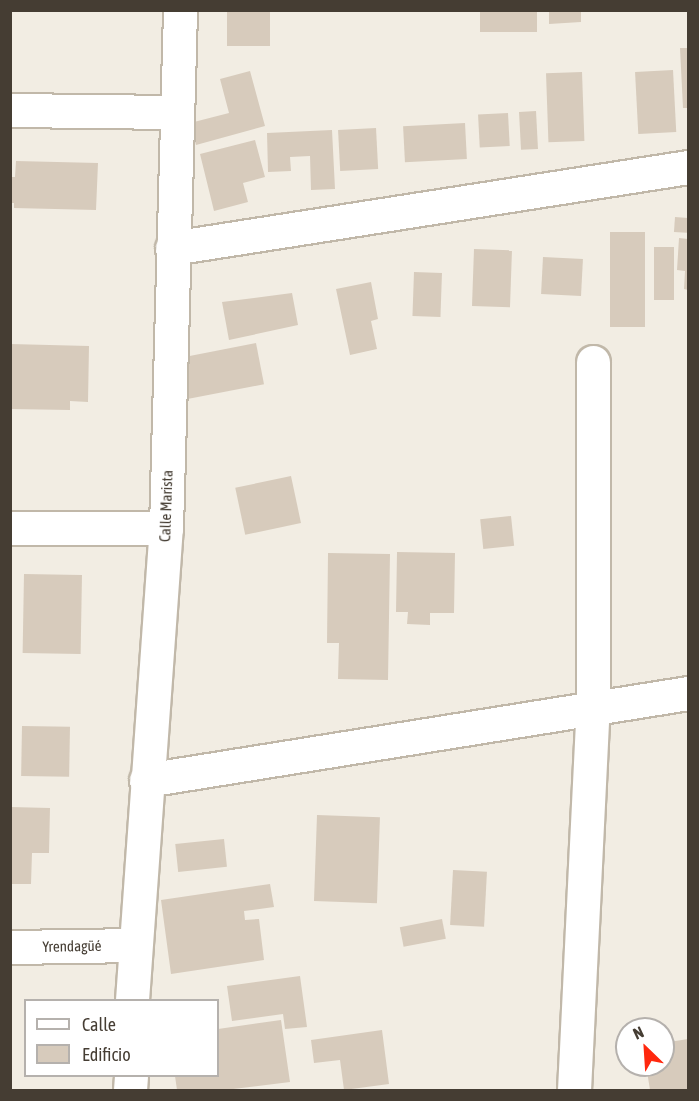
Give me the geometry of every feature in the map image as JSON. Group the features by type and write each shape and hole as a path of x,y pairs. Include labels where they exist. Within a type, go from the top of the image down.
{"street":[{"name":"Calle Marista","path":"132,999 133,945 166,528 175,112 180,10"},
{"path":"10,110 175,112"},
{"path":"172,248 688,167"},
{"path":"574,1090 593,708 593,362"},
{"path":"10,528 166,528"},
{"path":"146,780 688,693"},
{"name":"Yrendagüé","path":"10,946 133,945"}],"building":[{"path":"227,10 270,10 270,46 227,46"},
{"path":"480,10 537,10 537,32 480,32"},
{"path":"549,10 581,10 581,22 549,24"},
{"path":"680,48 688,48 688,108 683,108"},
{"path":"673,70 676,132 638,134 635,72"},
{"path":"250,71 265,126 196,145 190,123 229,113 220,79"},
{"path":"582,72 584,141 548,142 546,73"},
{"path":"536,111 538,149 521,150 519,112"},
{"path":"508,113 510,146 480,148 478,115"},
{"path":"465,123 467,159 405,162 403,126"},
{"path":"376,128 378,169 340,171 338,130"},
{"path":"332,130 335,189 311,190 310,156 290,157 291,171 268,172 267,133"},
{"path":"255,140 265,177 243,183 248,202 214,211 200,154"},
{"path":"16,161 98,163 96,210 14,208 14,203 10,203 10,177 15,177"},
{"path":"675,217 688,218 687,233 674,232"},
{"path":"610,232 645,232 645,327 610,327"},
{"path":"679,238 688,239 688,290 684,289 685,271 677,270"},
{"path":"654,247 674,247 674,300 654,300"},
{"path":"474,249 512,250 510,307 472,306"},
{"path":"543,257 583,259 581,296 541,294"},
{"path":"414,272 442,273 440,317 412,316"},
{"path":"371,282 378,319 371,321 377,349 350,355 336,289"},
{"path":"292,293 298,325 229,340 222,302"},
{"path":"256,343 264,384 187,399 179,358"},
{"path":"10,344 89,346 88,402 70,401 70,410 10,409"},
{"path":"291,476 301,523 245,535 235,488"},
{"path":"511,516 514,546 483,549 480,519"},
{"path":"397,552 455,553 454,613 430,613 430,625 407,624 408,612 396,612"},
{"path":"328,553 390,554 388,680 338,679 339,643 327,643"},
{"path":"24,574 82,575 81,654 23,653"},
{"path":"22,726 70,727 69,777 21,776"},
{"path":"10,807 50,808 49,853 32,853 31,884 10,884"},
{"path":"317,815 380,817 377,903 314,901"},
{"path":"224,839 227,867 178,872 175,844"},
{"path":"453,870 487,872 484,927 450,925"},
{"path":"270,884 274,907 244,911 245,920 259,919 264,960 171,974 161,900"},
{"path":"442,919 446,939 404,947 400,927"},
{"path":"300,976 307,1027 285,1029 283,1014 232,1021 227,986"},
{"path":"281,1020 290,1082 225,1090 177,1090 175,1077 219,1077 219,1029"},
{"path":"382,1030 389,1084 344,1090 340,1060 314,1063 311,1040"},
{"path":"688,1039 688,1090 650,1090 648,1077 675,1077 675,1041"}]}
